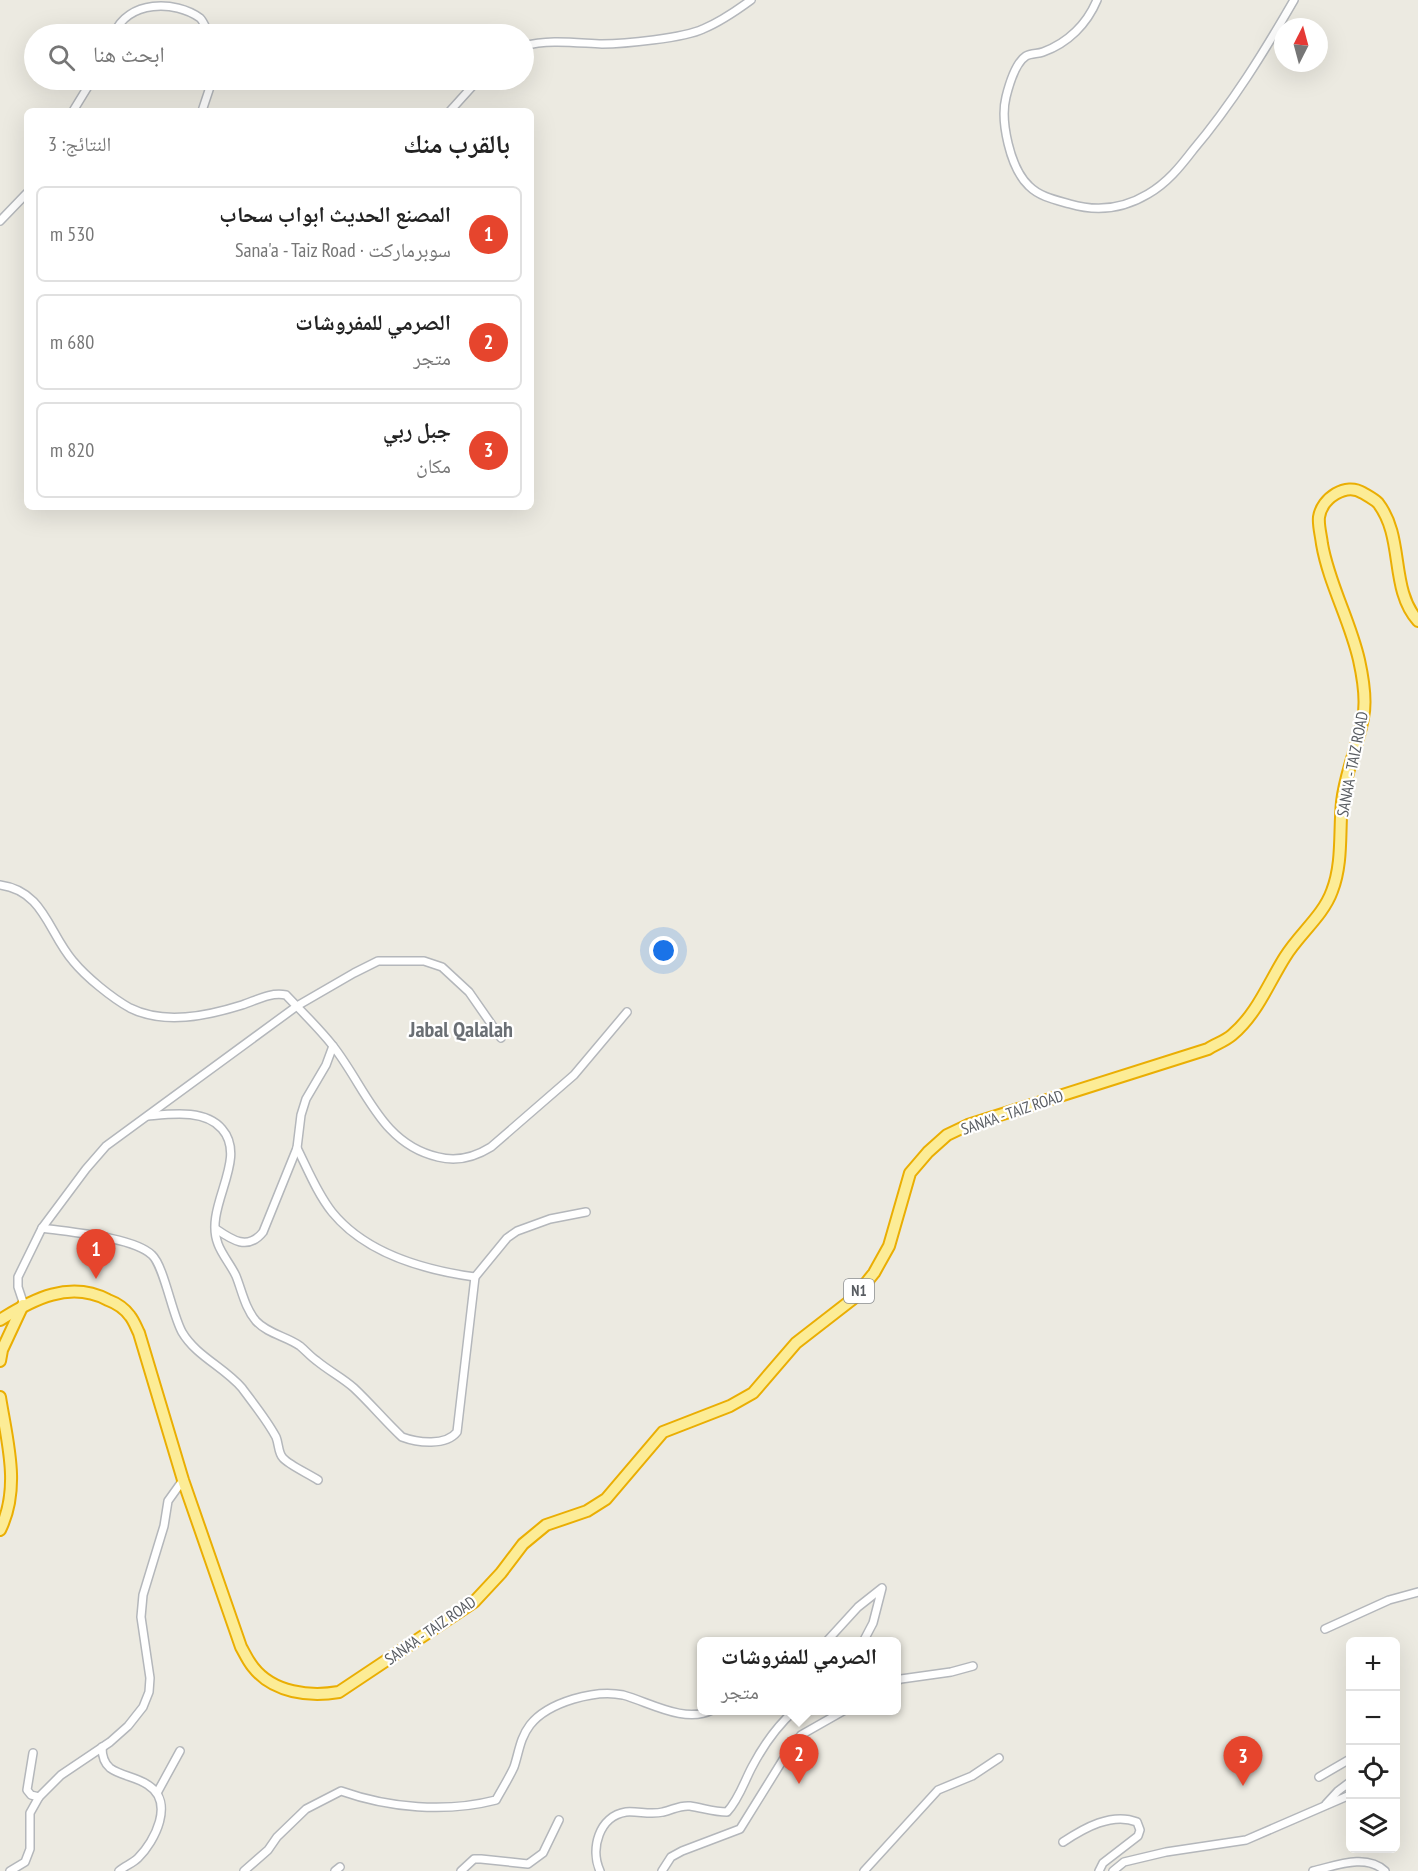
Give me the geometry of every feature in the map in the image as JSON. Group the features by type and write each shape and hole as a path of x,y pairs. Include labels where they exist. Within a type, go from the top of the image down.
{"highway":[{"name":"SANA'A - TAIZ ROAD","path":"0,1320 24,1305 67,1290 99,1295 129,1315 139,1333 183,1480 241,1647 254,1669 268,1681 283,1688 307,1695 339,1692 474,1602 501,1573 523,1544 546,1525 587,1511 606,1499 663,1432 730,1406 753,1393 796,1343 854,1298 874,1273 889,1246 910,1173 928,1152 947,1136 969,1125 1208,1048 1231,1036 1252,1016 1286,955 1332,893 1337,875 1342,799 1364,716 1364,695 1359,661 1324,553 1319,515 1326,500 1339,491 1358,490 1377,502 1387,520 1395,545 1402,596 1409,611 1418,621"},
{"path":"0,1361 2,1350 24,1305"},
{"path":"0,1397 12,1481 11,1502 0,1530"}],"street":[{"path":"534,44 549,42 613,44 678,35 702,30 726,18 751,0"},
{"path":"1097,0 1080,28 1059,44 1042,53 1027,55 1021,62 1006,98 1004,118 1017,169 1029,186 1048,198 1082,208 1103,209 1123,205 1148,195 1171,178 1209,132 1250,73 1294,0"},
{"path":"121,24 138,7 155,1 173,2 186,7 201,18 204,24"},
{"path":"76,108 86,90"},
{"path":"203,108 209,90"},
{"path":"453,108 469,90"},
{"path":"0,221 24,196"},
{"path":"0,885 15,887 33,900 44,913 73,962 114,998 130,1008 160,1018 204,1014 275,993 286,995 333,1046 387,1128 400,1140 428,1155 442,1158 459,1159 478,1155 507,1134 574,1075 627,1012"},
{"path":"24,1305 18,1287 18,1277 42,1228 106,1146 297,1006 354,973 378,961 424,961 442,967 469,992 501,1038"},
{"path":"216,1229 238,1241 249,1243 257,1240 263,1232 297,1148 301,1115 306,1099 326,1065 333,1046"},
{"path":"148,1116 182,1114 196,1116 210,1120 222,1128 230,1145 231,1157 216,1209 217,1243 237,1278 243,1299 256,1322 299,1346 352,1387 402,1437 412,1440 448,1439 457,1432 475,1277 507,1238 517,1231 550,1219 586,1212"},
{"path":"297,1148 323,1199 332,1212 356,1235 404,1261 436,1271 475,1277"},
{"path":"42,1228 110,1238 152,1255 158,1264 183,1333 202,1355 242,1388 274,1435 285,1460 318,1480"},
{"path":"10,1871 25,1862 30,1849 30,1813 39,1797 61,1775 128,1726 143,1707 149,1692 150,1678 141,1617 143,1595 164,1526 168,1501 183,1480"},
{"path":"830,1637 858,1607 882,1588 873,1623 865,1637"},
{"path":"1325,1629 1389,1600 1418,1592"},
{"path":"901,1679 951,1672 972,1666"},
{"path":"244,1871 268,1850 277,1837 306,1809 341,1791 381,1802 420,1808 479,1804 496,1800 513,1768 522,1737 532,1722 554,1705 610,1693 626,1696 662,1710 697,1714"},
{"path":"600,1871 596,1863 597,1838 605,1823 618,1814 663,1812 679,1806 727,1812 734,1804 753,1764 789,1715"},
{"path":"662,1871 671,1857 682,1851 740,1829 789,1750 801,1735 835,1715"},
{"path":"102,1747 102,1756 108,1767 149,1785 157,1793 161,1803 162,1813 158,1829 138,1858 119,1871"},
{"path":"157,1793 180,1751"},
{"path":"33,1753 27,1790 31,1795 39,1797"},
{"path":"864,1871 938,1790 972,1776 999,1758"},
{"path":"1319,1777 1346,1761"},
{"path":"1324,1806 1346,1785"},
{"path":"1113,1871 1124,1862 1166,1852 1246,1840 1346,1798"},
{"path":"1063,1842 1078,1832 1112,1819 1129,1819 1137,1822 1140,1830 1138,1836 1102,1863 1099,1871"},
{"path":"461,1871 474,1860 481,1859 528,1864 543,1853 559,1820"},
{"path":"1313,1871 1362,1861 1378,1864 1385,1871"}],"place":[{"name":"المصنع الحديث ابواب سحاب","path":"96,1279"},
{"name":"الصرمي للمفروشات","path":"799,1784"},
{"name":"جبل ربي","path":"1243,1786"}],"district":[{"name":"Jabal Qalalah","path":"461,1029"}]}
